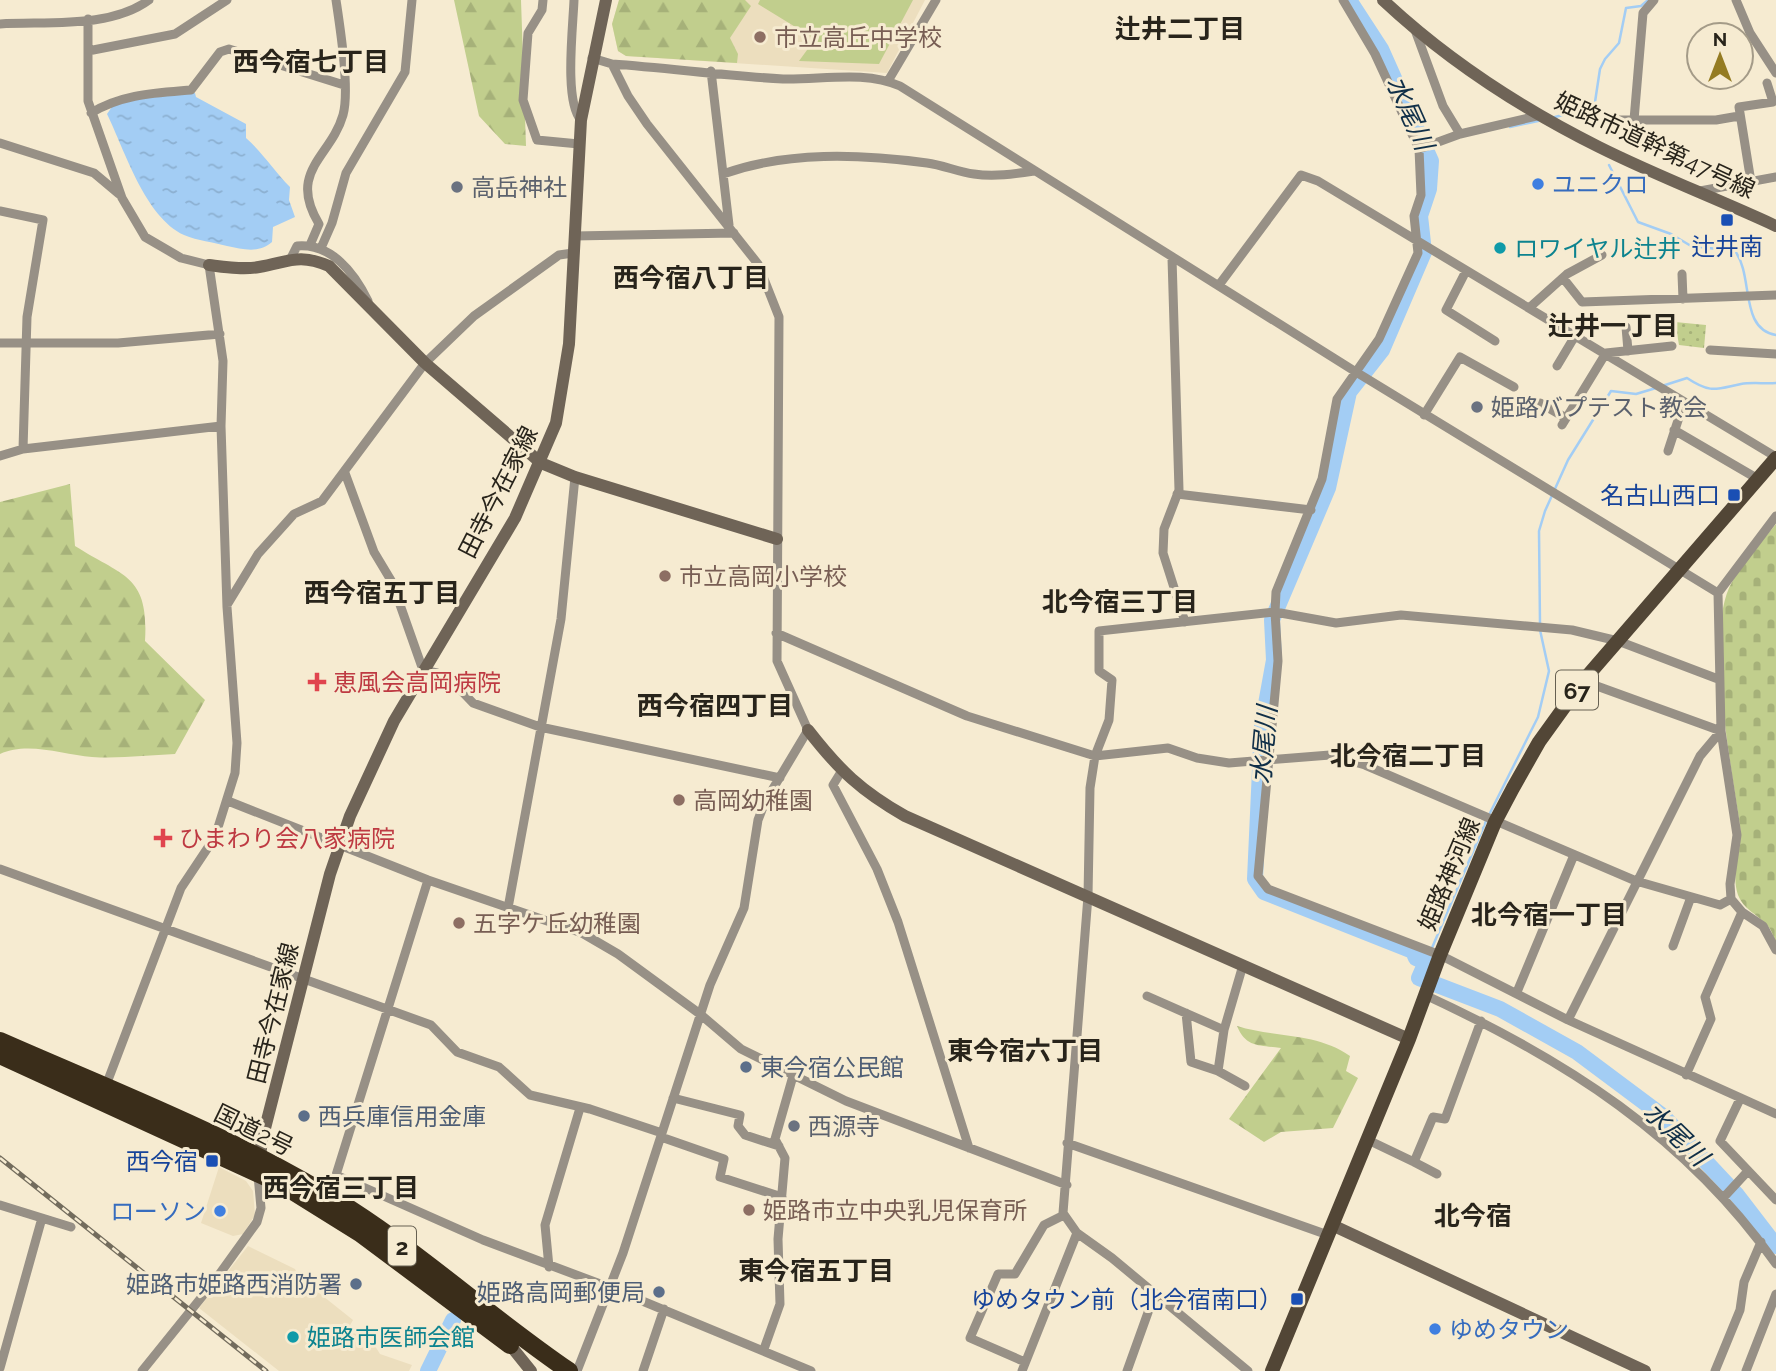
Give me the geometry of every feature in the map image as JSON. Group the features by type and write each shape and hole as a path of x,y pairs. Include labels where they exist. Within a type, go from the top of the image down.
{"highway":[{"name":"国道2号","path":"0,1041 105,1088 259,1165 360,1233 510,1345"},
{"name":"国道2号","path":"0,1055 325,1194 373,1225 569,1371"}],"main road":[{"name":"姫路神河線","path":"1272,1371 1495,822 1539,742 1583,681 1776,458"}],"street":[{"path":"0,24 111,17 138,8 149,0"},
{"path":"88,51 175,34 227,0"},
{"path":"310,245 320,224 309,199 312,166 343,115 344,85 336,0"},
{"path":"321,248 332,223 346,173 405,72 412,0"},
{"path":"543,0 542,10 528,33 523,100 537,140 579,144"},
{"path":"574,0 574,114 581,120"},
{"name":"田寺今在家線","path":"259,1165 303,979 340,845 369,772 424,670 514,518 541,463 556,423 566,371 581,120 606,0"},
{"path":"888,81 936,0"},
{"path":"1343,0 1375,54 1419,149 1422,195 1413,216 1418,253 1379,340 1337,399 1322,479 1276,592 1278,661 1261,760 1258,876 1268,889 1517,992 1568,1020 1776,1114"},
{"name":"姫路市道幹第47号線","path":"1383,0 1415,30 1463,67 1541,115 1600,148 1776,226"},
{"path":"1634,120 1643,13 1654,0"},
{"path":"1736,0 1750,33 1776,73"},
{"path":"88,19 91,113 122,198 145,237 181,258 209,265 257,268 291,258 312,258 329,266 425,363 541,463 575,477 777,539"},
{"path":"1415,30 1443,106 1460,134"},
{"path":"91,113 108,102 139,94 191,90 220,52 229,48 344,85"},
{"path":"592,58 612,64 785,79 827,76 888,81 1424,415 1718,593"},
{"path":"612,64 628,96 647,124 758,264 779,317 777,662 808,730 841,772 867,794 905,816 1409,1039"},
{"path":"711,71 732,229"},
{"path":"1751,182 1740,107 1773,102 1767,83"},
{"path":"1419,149 1460,134 1541,115"},
{"path":"1618,120 1716,120 1740,116"},
{"path":"0,143 71,163 94,173 122,198"},
{"path":"723,174 755,163 867,156 931,163 973,174 1003,176 1034,172"},
{"path":"1219,285 1301,175 1318,181 1776,458"},
{"path":"1700,191 1776,177"},
{"path":"0,211 43,220 26,341 23,449"},
{"path":"574,236 732,229"},
{"path":"291,258 297,246 321,248 346,267 364,292 369,307"},
{"path":"227,607 239,581 269,541 294,514 322,501 425,363 474,316 559,255 573,253"},
{"path":"1529,308 1563,278 1602,255"},
{"path":"1172,258 1177,494 1164,529 1163,553 1185,622"},
{"path":"105,1088 181,888 215,837 235,773 237,743 227,607 221,426 224,400 220,334 209,265"},
{"path":"1466,271 1446,310 1495,341"},
{"path":"1682,274 1683,299"},
{"path":"1563,278 1582,302 1776,295"},
{"path":"1626,327 1628,351"},
{"path":"0,343 118,343 220,334"},
{"path":"1557,366 1575,335"},
{"path":"1606,353 1672,346"},
{"path":"1710,350 1776,355"},
{"path":"1540,403 1564,421 1606,353"},
{"path":"1424,415 1460,357 1514,387"},
{"path":"1668,451 1684,402"},
{"path":"0,456 23,449 221,426"},
{"path":"1674,430 1758,479"},
{"path":"345,473 374,552 392,582 424,670 452,681 473,703 540,727 780,778"},
{"path":"508,908 561,618 575,477"},
{"path":"1177,494 1311,510"},
{"path":"1776,516 1718,593 1721,731 1737,835 1730,884 1731,899 1742,912 1763,926 1776,950"},
{"path":"1248,1371 1155,1293 1077,1233 1064,1215 1088,896 1090,788 1095,756 1109,720 1112,680 1099,671 1099,631 1275,612 1336,623 1401,615 1439,616 1514,627 1572,630 1618,641 1718,679"},
{"path":"776,633 967,716 1095,756 1168,748 1197,758 1229,763 1330,755 1366,765 1636,881 1720,905 1731,899"},
{"path":"1583,681 1721,731"},
{"path":"577,1371 611,1287 700,1014 744,908 758,820 808,730"},
{"path":"1568,1020 1700,756 1721,731"},
{"path":"841,772 833,785 877,869 898,922 969,1148"},
{"path":"228,801 428,880 582,933 618,954 700,1014 741,1049 846,1101 1067,1185"},
{"path":"1517,992 1574,855"},
{"path":"0,869 431,1025 457,1052 499,1067 530,1095 662,1135 724,1159 720,1177 782,1197"},
{"path":"325,1194 337,1175 428,880"},
{"path":"1673,946 1691,897"},
{"path":"1686,1075 1710,1019 1705,997 1742,912"},
{"path":"1218,1071 1224,1030 1243,965"},
{"path":"1425,994 1573,1071 1649,1127 1724,1197 1776,1264"},
{"path":"1147,996 1224,1030"},
{"path":"1186,1013 1191,1062 1218,1071 1245,1086"},
{"path":"1414,1162 1433,1117 1445,1119 1481,1021"},
{"path":"764,1349 780,1304 778,1239 785,1158 775,1139 793,1076"},
{"path":"674,1098 740,1115 738,1126 746,1135 779,1146"},
{"path":"1740,1099 1720,1141 1776,1200"},
{"path":"549,1267 545,1225 580,1108"},
{"path":"1368,1140 1437,1174"},
{"path":"1068,1143 1330,1230 1645,1371"},
{"path":"142,1371 213,1283 257,1222 261,1208 259,1165"},
{"path":"1724,1197 1748,1171"},
{"path":"337,1175 549,1267 611,1287 719,1334 764,1349 809,1371"},
{"path":"0,1205 71,1227"},
{"path":"1064,1215 1044,1225 1015,1275 998,1275 970,1338 1023,1367 1077,1233"},
{"path":"0,1368 4,1336 42,1218"},
{"path":"1715,1371 1740,1310 1744,1282 1761,1242"},
{"path":"1127,1371 1155,1293"},
{"path":"1746,1371 1776,1294"},
{"path":"643,1371 664,1309"},
{"path":"510,1345 531,1371"}],"shaded area":[{"name":"市立高丘中学校","path":"619,0 925,0 887,73 626,56 618,51 612,24"},
{"path":"219,1167 246,1181 253,1191 255,1215 243,1234 233,1236 201,1223"},
{"path":"248,1246 295,1269 299,1277 353,1320 349,1327 375,1346 380,1354 412,1365 409,1371 279,1371 199,1308"}],"green space":[{"path":"454,0 521,0 526,146 505,144 479,116"},
{"path":"619,0 745,0 751,6 730,38 738,54 737,63 626,56 618,51 612,24"},
{"path":"760,0 913,0 879,64 799,61 815,39 758,4"},
{"path":"1675,322 1706,325 1704,348 1679,345"},
{"path":"70,484 75,546 130,580 143,603 145,641 205,700 175,754 102,757 22,749 0,754 0,502"},
{"path":"1776,524 1776,944 1769,927 1740,900 1736,886 1740,826 1723,705 1720,639 1729,588 1744,562"},
{"path":"1237,1026 1309,1039 1337,1048 1350,1056 1346,1071 1358,1078 1333,1128 1281,1132 1264,1142 1229,1119 1281,1048 1249,1042"}],"water":[{"path":"195,93 196,97 246,124 246,138 290,187 289,200 295,217 273,227 272,242 267,246 250,250 227,246 189,237 170,226 147,199 107,114 116,101 156,94"}],"waterway":[{"name":"水尾川","path":"1349,0 1381,49 1431,161 1429,189 1420,216 1424,252 1382,350 1349,392 1328,488 1272,620 1274,660 1262,726 1255,879 1264,892 1413,951 1416,958 1426,962 1419,978 1500,1009 1577,1052 1664,1117 1737,1195 1776,1246"},
{"path":"1555,117 1586,109 1595,102 1600,69 1619,43 1626,8 1641,6 1648,0"},
{"path":"1510,127 1538,121"},
{"path":"1609,165 1638,222 1671,234 1691,246 1735,251 1741,262 1757,323 1764,331 1776,335"},
{"path":"1662,386 1687,378 1714,389 1745,383 1776,383"},
{"path":"1540,624 1539,531 1568,460 1611,391 1636,394 1656,388"},
{"path":"1489,815 1538,717 1549,671 1540,630"},
{"path":"1426,962 1486,821"},
{"path":"428,1371 453,1320"}],"railway":[{"path":"0,1158 266,1371"}],"place":[{"name":"市立高丘中学校","path":"760,37"},
{"name":"ユニクロ","path":"1538,184"},
{"name":"高岳神社","path":"457,187"},
{"name":"辻井南","path":"1727,220"},
{"name":"ロワイヤル辻井","path":"1500,248"},
{"name":"姫路バプテスト教会","path":"1477,407"},
{"name":"名古山西口","path":"1734,495"},
{"name":"市立高岡小学校","path":"665,576"},
{"name":"恵風会高岡病院","path":"317,682"},
{"name":"高岡幼稚園","path":"679,800"},
{"name":"ひまわり会八家病院","path":"163,838"},
{"name":"五字ケ丘幼稚園","path":"459,923"},
{"name":"東今宿公民館","path":"746,1067"},
{"name":"西兵庫信用金庫","path":"304,1116"},
{"name":"西源寺","path":"794,1126"},
{"name":"西今宿","path":"212,1161"},
{"name":"姫路市立中央乳児保育所","path":"749,1210"},
{"name":"ローソン","path":"220,1211"},
{"name":"姫路市姫路西消防署","path":"356,1284"},
{"name":"姫路高岡郵便局","path":"659,1292"},
{"name":"ゆめタウン前（北今宿南口）","path":"1297,1299"},
{"name":"ゆめタウン","path":"1435,1329"},
{"name":"姫路市医師会館","path":"293,1337"}],"district":[{"name":"辻井二丁目","path":"1180,29"},
{"name":"西今宿七丁目","path":"311,62"},
{"name":"西今宿八丁目","path":"691,278"},
{"name":"辻井一丁目","path":"1613,326"},
{"name":"西今宿五丁目","path":"382,593"},
{"name":"北今宿三丁目","path":"1120,602"},
{"name":"西今宿四丁目","path":"715,706"},
{"name":"北今宿二丁目","path":"1408,756"},
{"name":"北今宿一丁目","path":"1549,915"},
{"name":"東今宿六丁目","path":"1025,1051"},
{"name":"西今宿三丁目","path":"341,1188"},
{"name":"北今宿","path":"1473,1216"},
{"name":"東今宿五丁目","path":"816,1271"}]}
